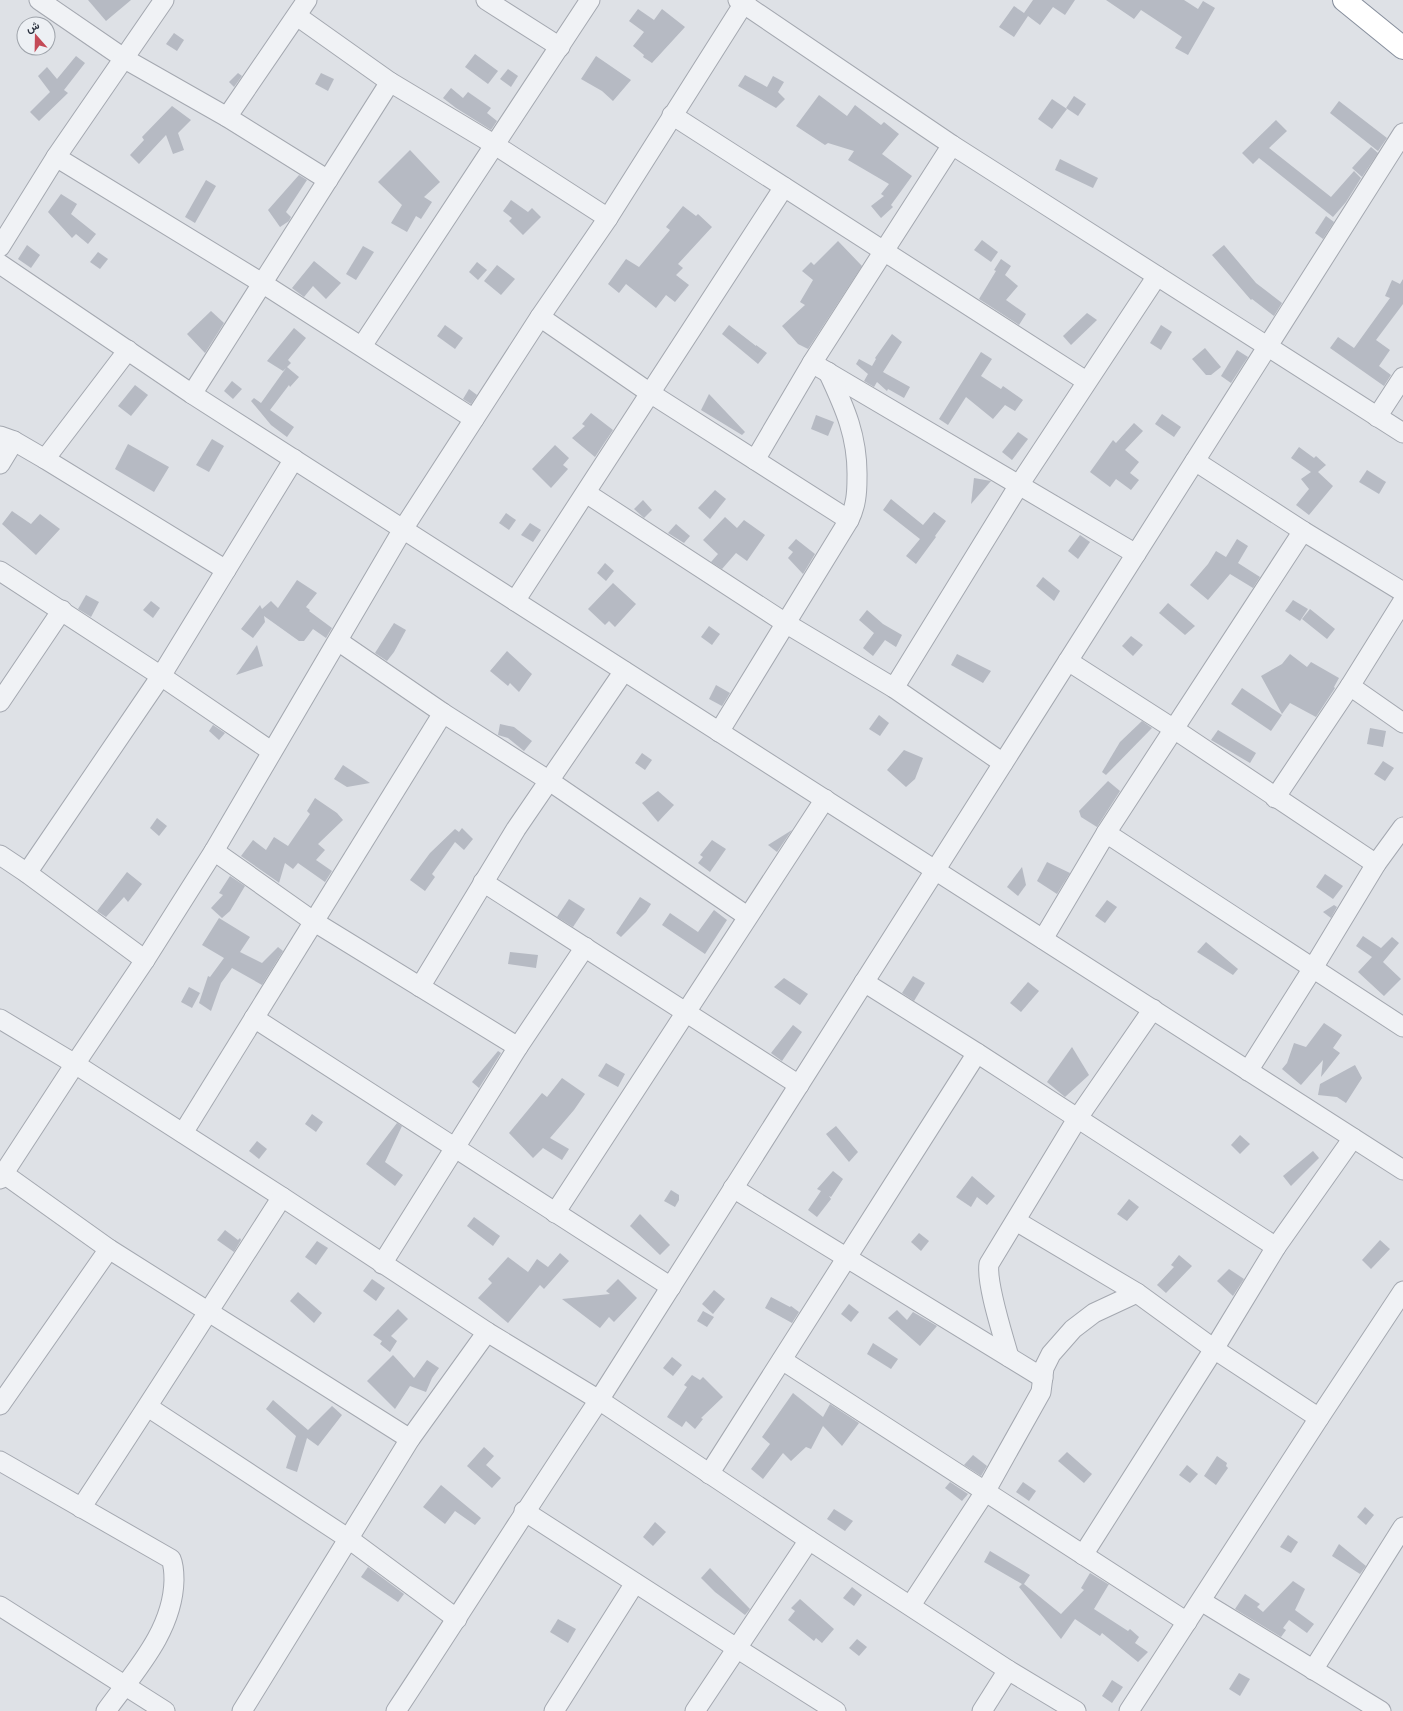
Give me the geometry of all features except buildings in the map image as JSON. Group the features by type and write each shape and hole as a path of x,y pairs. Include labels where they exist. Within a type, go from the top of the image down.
{"highway":[{"path":"1344,0 1403,48"}],"street":[{"path":"39,0 125,59 227,117 328,180"},
{"path":"0,247 56,157 125,59 164,0"},
{"path":"227,117 298,16 307,0"},
{"path":"486,0 560,47"},
{"path":"362,346 590,0"},
{"path":"410,1439 109,1249 2,1176 145,960 214,851 271,751 338,641 403,529 540,317 608,218 743,1 952,145 1403,433"},
{"path":"298,16 390,82 494,145 608,218"},
{"path":"192,394 390,82"},
{"path":"672,115 1086,381"},
{"path":"396,1711 524,1511 598,1400 1403,133"},
{"path":"755,460 820,367 884,251 952,145"},
{"path":"56,157 262,283 474,419"},
{"path":"515,601 784,187"},
{"path":"0,264 192,394 294,460 1403,1170"},
{"path":"894,688 1019,485 1086,381 1157,276"},
{"path":"540,317 650,393 849,520"},
{"path":"45,459 128,350"},
{"path":"820,367 1136,554"},
{"path":"720,732 787,624 849,520 854,508 857,493 856,448 854,434 846,412 820,367"},
{"path":"1377,416 1403,377"},
{"path":"0,464 7,439 45,459 226,570"},
{"path":"27,873 161,676 294,460"},
{"path":"1195,461 1303,531 1403,592"},
{"path":"586,492 787,624 894,688 1003,763"},
{"path":"1043,939 1106,833 1303,531"},
{"path":"0,571 62,610 271,751"},
{"path":"1275,798 1350,686 1403,601"},
{"path":"0,702 62,610"},
{"path":"338,641 443,713 548,780 747,916"},
{"path":"1068,660 1376,864"},
{"path":"420,987 483,882 548,780 624,671"},
{"path":"1350,686 1403,723"},
{"path":"183,1133 443,713"},
{"path":"555,1213 747,916 825,799"},
{"path":"1248,1071 1376,864 1403,827"},
{"path":"1106,833 1403,1027"},
{"path":"214,851 313,921 518,1047"},
{"path":"0,855 27,873 145,960"},
{"path":"483,882 799,1085"},
{"path":"382,1264 518,1047 585,948"},
{"path":"864,982 977,1053 1276,1247"},
{"path":"1009,1357 992,1291 989,1266 1077,1119 1153,1009"},
{"path":"254,1018 670,1287"},
{"path":"0,1019 75,1064 183,1133 487,1332 598,1400 1008,1670 1076,1711"},
{"path":"709,1474 977,1053"},
{"path":"1083,1555 1214,1349 1276,1247 1353,1138"},
{"path":"733,1188 1043,1378"},
{"path":"81,1508 148,1407 207,1312 282,1197"},
{"path":"1016,1221 1137,1293 1214,1349 1319,1418"},
{"path":"0,1405 109,1249"},
{"path":"911,1605 985,1492 1041,1392 1046,1362 1073,1329 1103,1308 1137,1293"},
{"path":"1136,1709 1187,1622 1319,1418 1402,1295"},
{"path":"242,1711 410,1439 487,1332"},
{"path":"782,1360 1187,1622"},
{"path":"148,1407 349,1539 456,1619"},
{"path":"0,1461 171,1559 173,1564 174,1588 170,1611 155,1644 106,1711"},
{"path":"524,1511 836,1711"},
{"path":"1313,1670 1403,1527"},
{"path":"695,1711 738,1649 809,1540"},
{"path":"554,1711 635,1583"},
{"path":"1201,1601 1381,1711"},
{"path":"0,1606 165,1711"},
{"path":"982,1711 1008,1670"}]}
